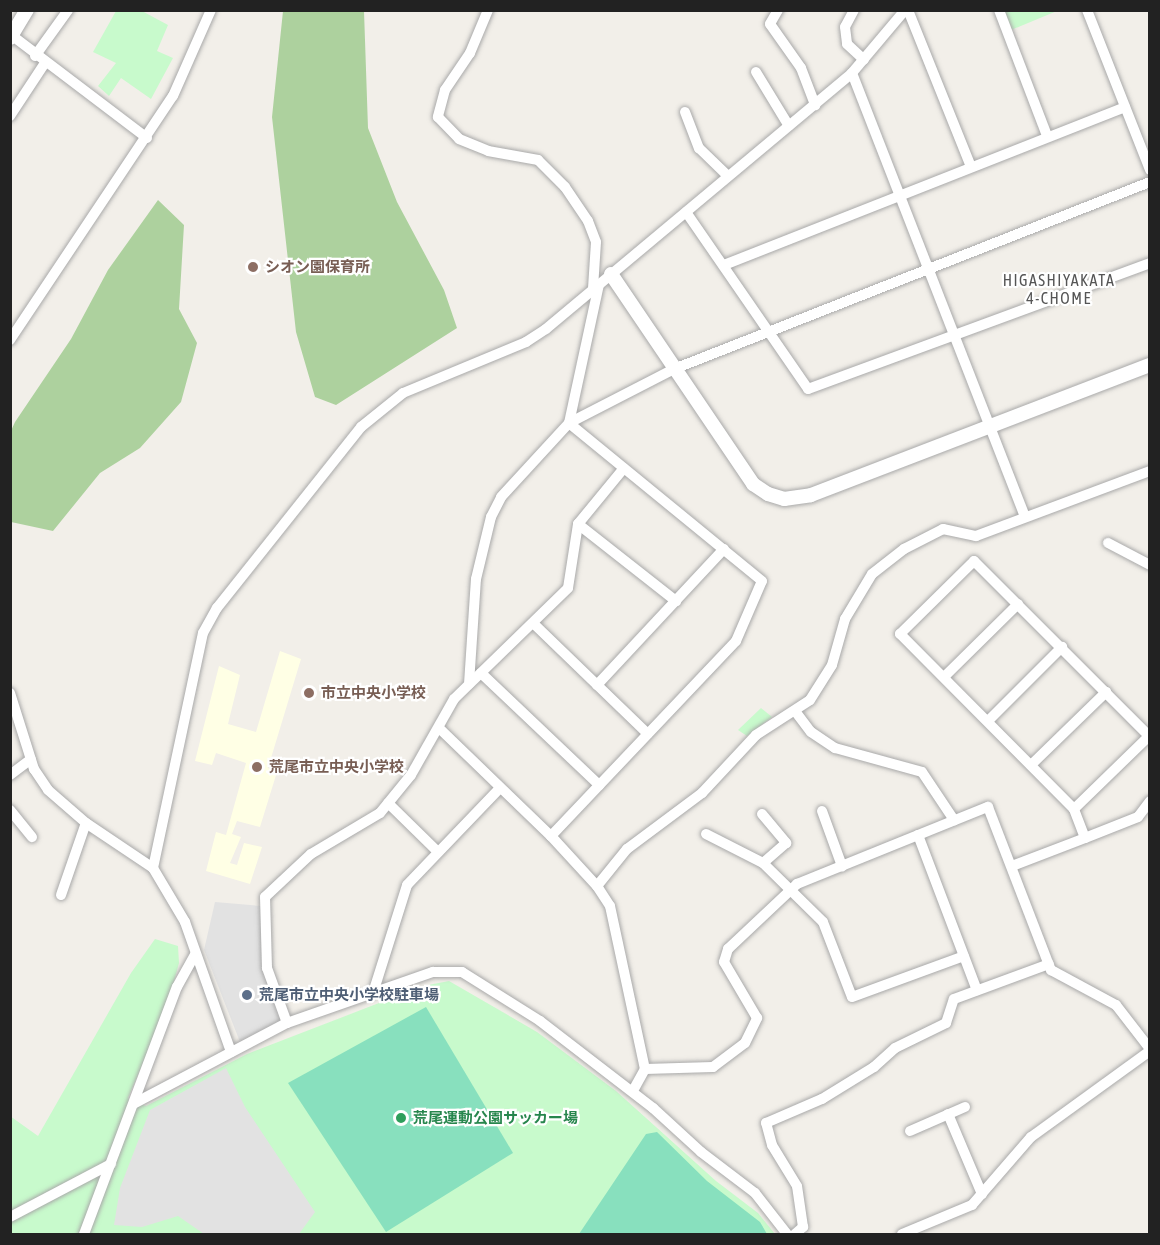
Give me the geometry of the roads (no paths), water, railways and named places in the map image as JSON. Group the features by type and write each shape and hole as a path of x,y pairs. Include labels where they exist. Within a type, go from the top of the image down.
{"street":[{"path":"27,10 11,36 147,138"},
{"path":"35,56 68,10"},
{"path":"10,340 173,96 211,10"},
{"path":"488,10 470,53 445,90 438,117 459,140 488,151 538,160 565,187 588,221 596,242 596,286 569,423"},
{"path":"778,10 770,24 801,68 815,105"},
{"path":"854,10 845,27 847,44 864,60"},
{"path":"153,868 176,771 192,674 203,633 217,608 361,428 386,404 428,381 526,342 852,73 906,10 971,167"},
{"path":"999,10 1047,136"},
{"path":"1087,10 1149,170"},
{"path":"10,116 45,63"},
{"path":"756,72 789,126"},
{"path":"852,73 1025,516"},
{"path":"724,265 1125,107"},
{"path":"685,112 699,148 728,176"},
{"path":"469,684 476,579 491,517 501,497 569,423 674,369 1149,182"},
{"path":"686,212 808,389 1149,263"},
{"path":"611,274 753,484 768,494 784,499 811,495 1149,365"},
{"path":"551,837 736,641 755,602 762,581 569,423"},
{"path":"287,1023 267,968 265,897 293,867 352,832 388,803 439,728 454,699 534,624 568,588 578,524 624,468"},
{"path":"597,886 627,849 702,794 756,735 810,700 832,665 845,619 872,574 904,549 943,529 976,536 1149,471"},
{"path":"578,524 676,601"},
{"path":"1108,543 1149,565"},
{"path":"597,685 724,549"},
{"path":"1074,809 1149,736 974,561 900,634 1074,809 1085,837"},
{"path":"944,677 1018,604"},
{"path":"534,624 648,734"},
{"path":"988,721 1062,647"},
{"path":"481,673 599,785"},
{"path":"1031,765 1106,692"},
{"path":"10,693 31,759 48,790 86,823 153,868 185,922 231,1052"},
{"path":"795,711 812,732 835,748 922,772 954,820"},
{"path":"439,728 551,837 597,886 610,906 645,1069 632,1092"},
{"path":"10,775 31,759"},
{"path":"373,993 407,885 500,788"},
{"path":"1012,866 1138,817 1149,801"},
{"path":"388,803 438,852"},
{"path":"645,1069 713,1067 745,1043 757,1018 724,962 728,949 797,884 988,807 1051,970 1116,1005 1149,1050 1031,1137 982,1194 959,1213 902,1234"},
{"path":"10,810 32,837"},
{"path":"822,811 842,866"},
{"path":"762,814 786,843 763,862"},
{"path":"61,895 86,823"},
{"path":"706,834 763,862 789,891 823,922 852,997 964,956"},
{"path":"918,835 978,990"},
{"path":"84,1234 177,987 195,955"},
{"path":"795,1234 803,1227 797,1186 772,1145 766,1122 822,1099 874,1067 895,1048 946,1023 954,999 1049,964"},
{"path":"135,1103 287,1023 433,972 462,972 540,1021 632,1092 755,1192 787,1234"},
{"path":"910,1131 965,1107"},
{"path":"948,1114 982,1194"},
{"path":"10,1217 111,1164"}],"place":[{"name":"シオン園保育所","path":"253,267"},
{"name":"市立中央小学校","path":"309,693"},
{"name":"荒尾市立中央小学校","path":"257,767"},
{"name":"荒尾市立中央小学校駐車場","path":"247,995"},
{"name":"荒尾運動公園サッカー場","path":"401,1118"}],"district":[{"name":"HIGASHIYAKATA 4-CHOME","path":"1059,289"}]}
